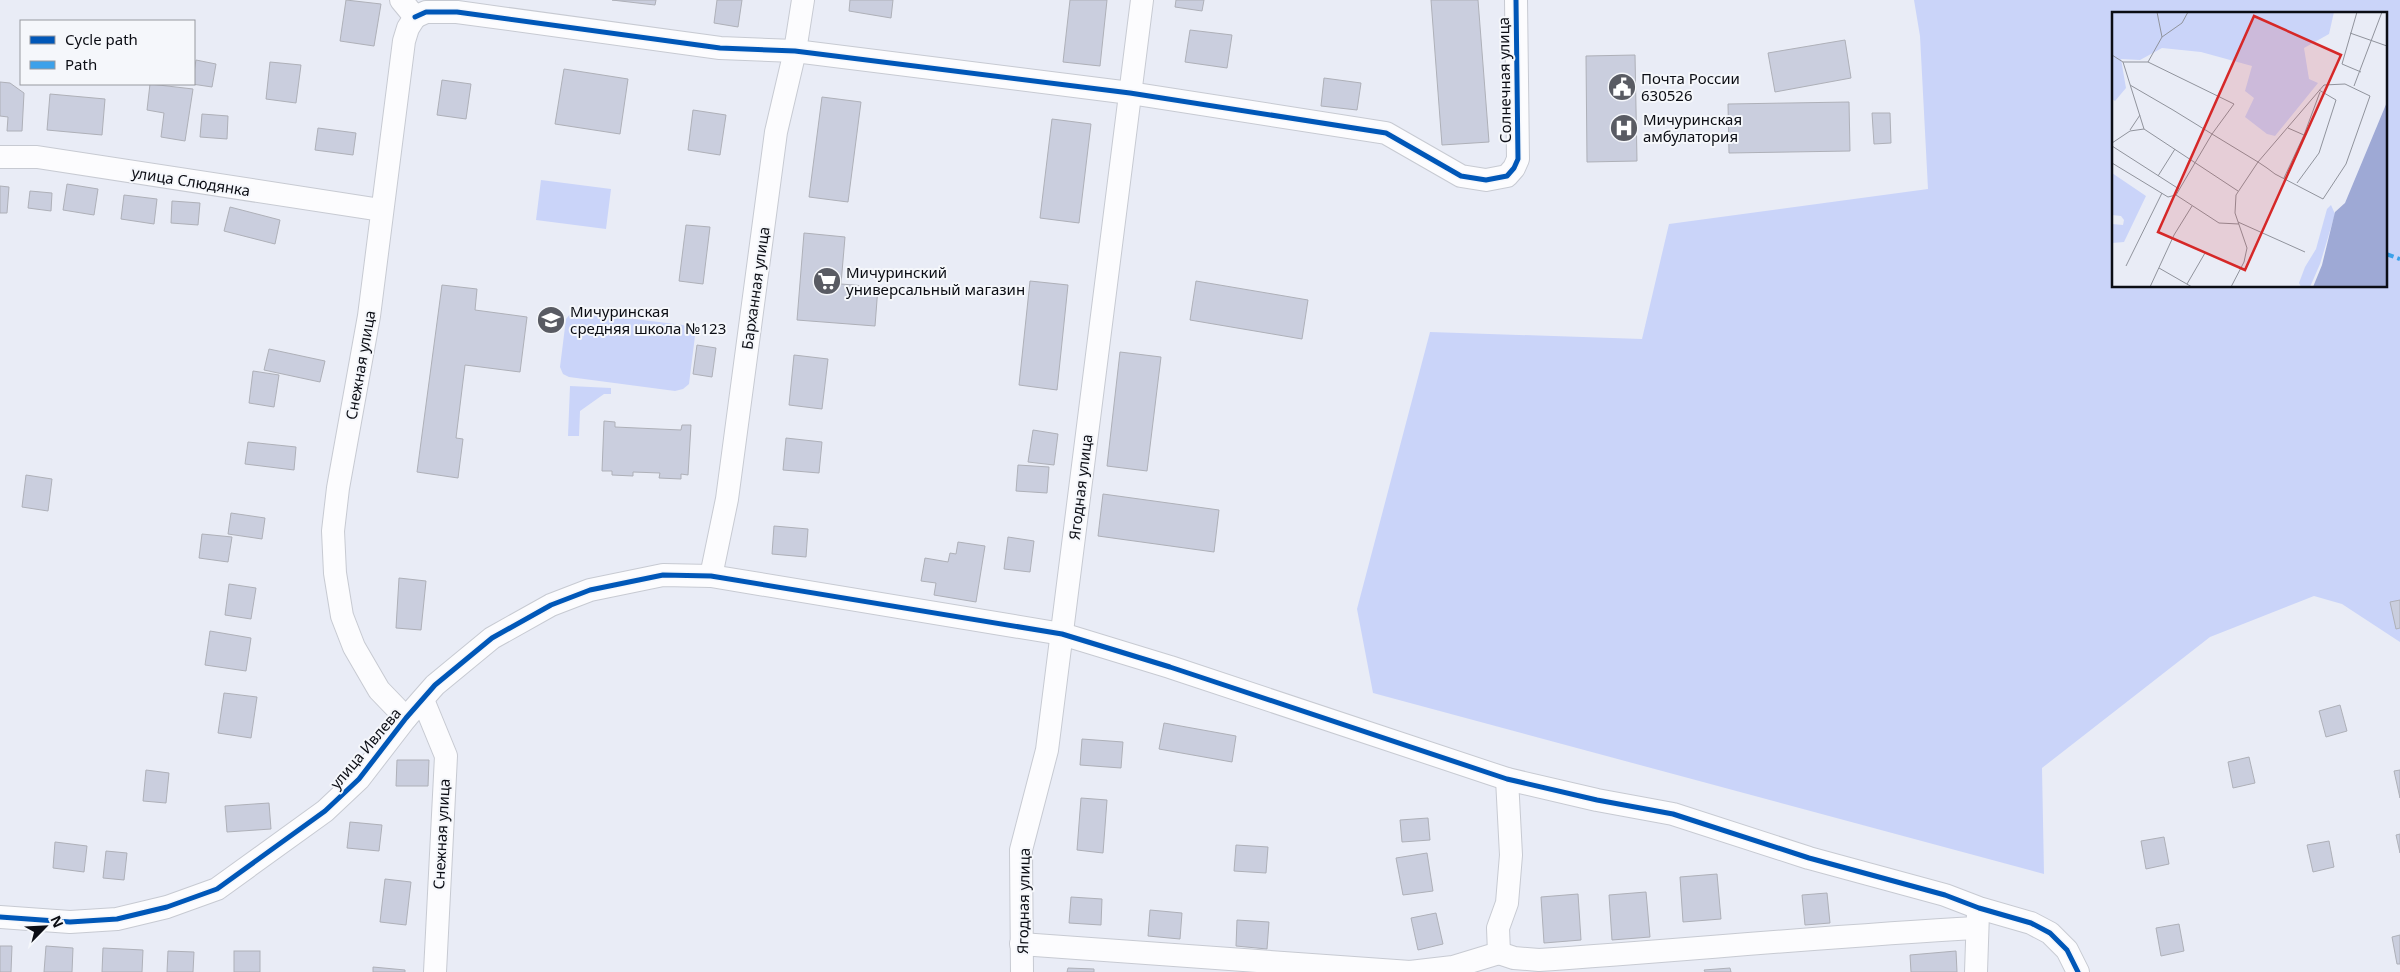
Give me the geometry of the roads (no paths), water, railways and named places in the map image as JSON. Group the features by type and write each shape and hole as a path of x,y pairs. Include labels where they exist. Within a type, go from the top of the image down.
{"street":[{"name":"Барханная улица","path":"711,576 727,499 776,132 803,0"},
{"name":"Ягодная улица","path":"1022,972 1021,850 1047,750 1142,0"},
{"name":"Солнечная улица","path":"1130,93 1386,133 1461,176 1486,180 1507,176 1514,168 1518,159 1518,75 1515,42 1516,0"},
{"path":"408,8 426,12 481,8 720,48 794,51 1130,93"},
{"name":"Снежная улица","path":"406,718 379,690 354,647 342,616 335,574 333,531 338,488 369,316 381,210 404,41 408,28 408,8"},
{"name":"улица Слюдянка","path":"0,157 37,157 381,210"},
{"name":"улица Ивлева","path":"0,917 70,922 117,919 166,907 217,889 325,811 359,779 406,718 435,685 492,638 551,604 590,590 663,575 711,576 1062,634 1170,667 1507,779 1597,800 1673,814 1809,858 1945,895 1977,918"},
{"name":"Снежная улица","path":"423,700 446,756 434,972"},
{"path":"1499,953 1498,928 1507,902 1511,855 1507,779"},
{"path":"1021,944 1410,972 1453,967 1499,953 1514,958 1539,960 1696,949 1977,918 2031,923 2050,933 2067,950 2078,972"},
{"path":"1976,972 1977,918"}],"place":[{"name":"Почта России 630526","path":"1622,87"},
{"name":"Мичуринская амбулатория","path":"1624,128"},
{"name":"Мичуринский универсальный магазин","path":"827,281"},
{"name":"Мичуринская средняя школа №123","path":"551,320"}]}
